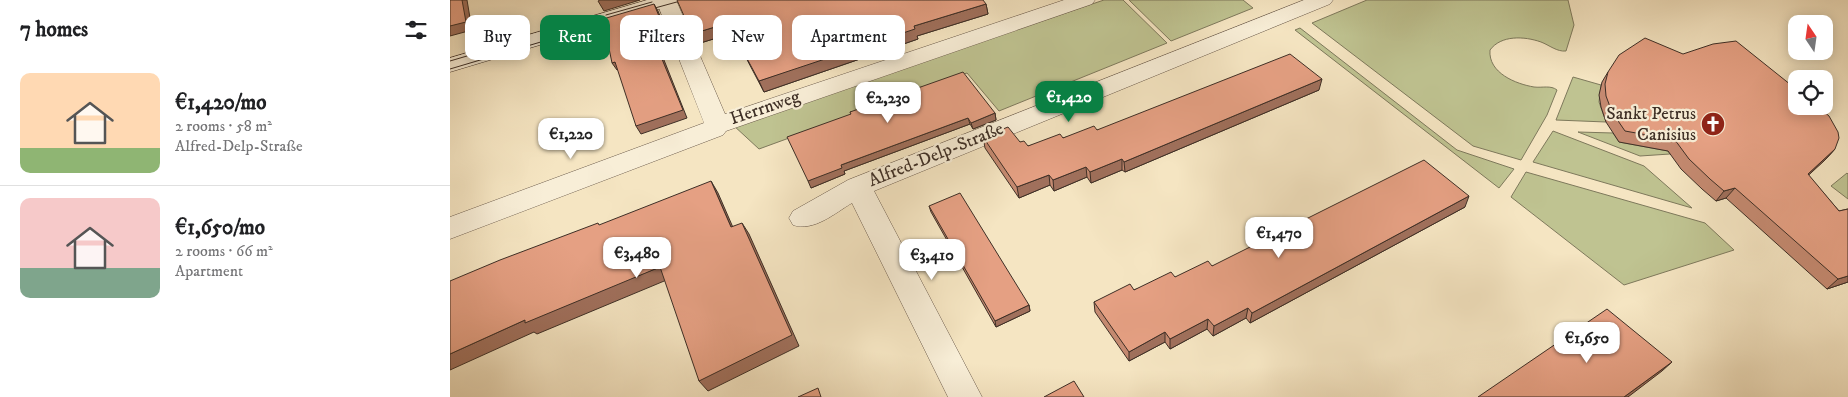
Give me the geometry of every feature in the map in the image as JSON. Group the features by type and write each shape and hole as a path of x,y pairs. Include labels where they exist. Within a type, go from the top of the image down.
{"street":[{"path":"450,65 667,0 717,125"},
{"name":"Herrnweg","path":"450,228 714,129 717,125 1085,0"},
{"name":"Alfred-Delp-Straße","path":"803,218 858,187 1323,0"},
{"path":"858,187 965,397"}],"green space":[{"path":"1104,0 1123,0 1167,43 999,111 967,73 759,149 733,125"},
{"path":"1129,0 1243,0 1253,8 1171,41"},
{"path":"1367,0 1568,0 1574,25 1566,51 1534,40 1520,38 1506,39 1490,50 1494,65 1504,76 1534,87 1549,87 1557,90 1547,115 1521,160 1473,146 1312,23"},
{"path":"1300,28 1457,150 1514,169 1499,188 1295,30"},
{"path":"1573,77 1601,85 1599,102 1606,122 1556,120"},
{"path":"1553,131 1644,166 1692,208 1533,162"},
{"path":"1578,132 1613,133 1619,142 1668,151 1670,154 1640,156"},
{"path":"1526,172 1705,223 1734,250 1624,285 1511,197"},
{"path":"1848,174 1848,199 1831,186"}],"building":[{"path":"450,0 462,0 465,22 450,26"},
{"path":"677,0 983,0 986,4 914,26 915,29 905,32 905,15 792,15 792,60 822,60 759,81 748,60 782,60 782,15 713,15 713,28 703,31 703,15 684,15"},
{"path":"654,4 659,15 620,15 620,60 662,60 683,110 636,126 615,62 612,63 610,53 610,17"},
{"name":"Sankt Petrus Canisius","path":"1645,38 1683,54 1713,44 1736,41 1788,83 1788,115 1829,116 1838,132 1839,138 1835,149 1808,174 1839,211 1848,209 1848,276 1838,279 1735,188 1724,191 1689,159 1675,140 1625,131 1612,112 1606,96 1605,84 1608,72 1619,55"},
{"path":"1290,54 1322,79 1124,162 1122,159 1090,172 1086,167 1053,180 1049,175 1017,187 983,137 1008,127 1020,142 1024,141 1028,146 1060,134 1063,138 1094,126 1097,130"},
{"path":"963,72 995,113 971,123 968,118 841,165 842,168 808,181 787,137 851,114 850,112"},
{"path":"1424,160 1469,196 1252,313 1248,308 1214,326 1208,319 1170,339 1165,332 1129,352 1094,302 1130,284 1134,290 1171,272 1175,277 1208,261 1212,266"},
{"path":"711,181 731,227 742,223 792,335 699,381 660,267 525,323 525,320 450,354 450,281 500,260 598,223 599,225"},
{"path":"960,193 1029,305 995,321 929,206"},
{"path":"1607,309 1672,362 1624,397 1478,397"},
{"path":"1074,381 1084,397 1044,397"},
{"path":"818,388 821,397 798,397"}],"tram line":[{"path":"644,11 684,0"},
{"path":"606,15 652,2"},
{"path":"450,69 618,19"},
{"path":"450,61 465,57"}],"place":[{"name":"Sankt Petrus Canisius","path":"1713,124"}]}
